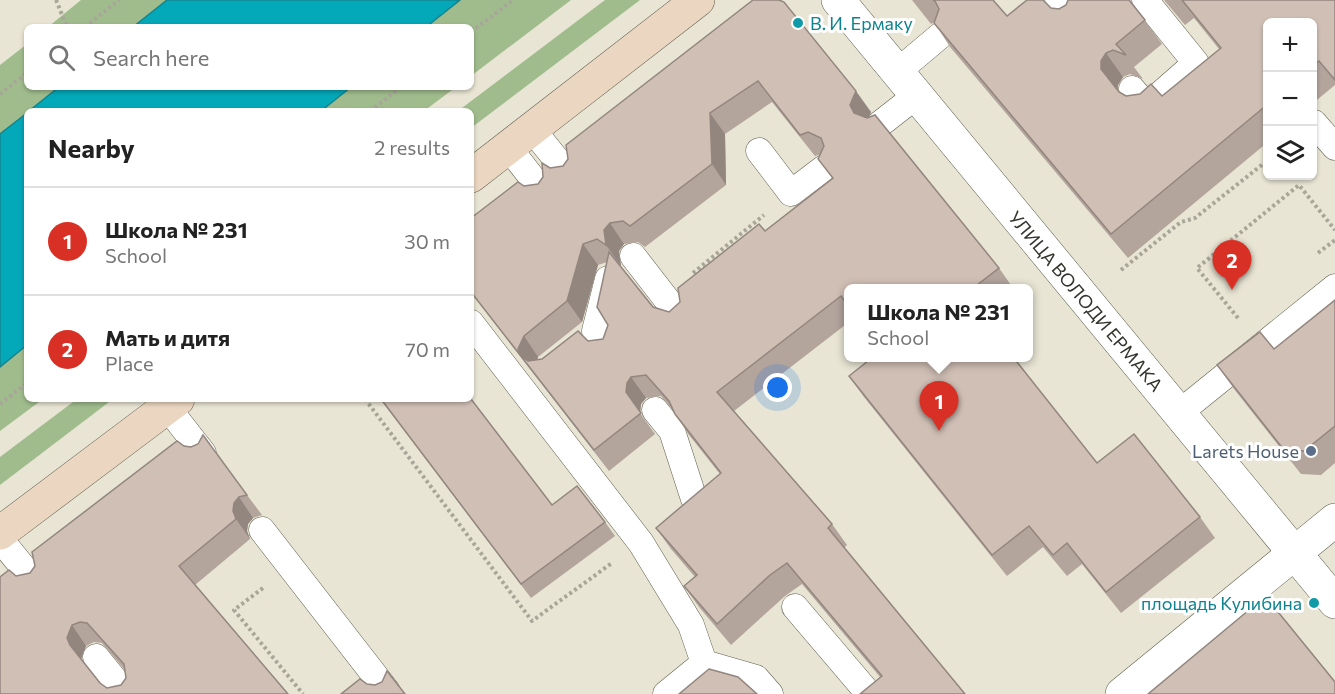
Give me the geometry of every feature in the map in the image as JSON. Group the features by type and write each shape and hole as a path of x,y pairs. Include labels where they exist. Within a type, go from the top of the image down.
{"main road":[{"path":"474,174 698,0"},
{"path":"0,533 173,403"}],"street":[{"name":"УЛИЦА ВОЛОДИ ЕРМАКА","path":"838,0 1335,602"},
{"path":"1122,694 1335,520"}],"lane":[{"path":"1132,89 1147,106 1196,63 1144,0"},
{"path":"880,124 941,35"},
{"path":"1317,126 1335,147"},
{"path":"520,137 569,175"},
{"path":"520,137 544,194"},
{"path":"759,151 791,193 824,168"},
{"path":"633,256 681,318"},
{"path":"593,342 609,276"},
{"path":"1179,413 1335,287"},
{"path":"474,327 641,543 691,625 704,663"},
{"path":"173,403 203,453"},
{"path":"655,410 672,431 694,499"},
{"path":"262,530 387,691"},
{"path":"0,539 35,582"},
{"path":"795,607 869,694"},
{"path":"96,657 126,694"},
{"path":"666,694 704,663"},
{"path":"704,663 756,678 770,694"}],"path":[{"path":"56,0 66,24"},
{"path":"90,24 119,0"},
{"path":"474,30 513,0"},
{"path":"0,94 24,75"},
{"path":"374,108 397,90"},
{"path":"1121,270 1181,222 1195,218 1263,164"},
{"path":"1239,318 1197,268 1299,185 1335,230"},
{"path":"664,296 791,193"},
{"path":"0,404 24,385"},
{"path":"367,402 532,621 641,543"},
{"path":"290,567 234,610 303,694"}],"green space":[{"path":"81,0 167,0 137,24 52,24"},
{"path":"460,0 571,0 474,74 474,24 430,24"},
{"path":"605,0 640,0 474,126 474,108 462,108"},
{"path":"24,46 24,90 55,90 33,108 24,108 24,115 0,134 0,65"},
{"path":"347,90 452,90 428,108 325,108"},
{"path":"24,347 24,402 39,402 0,431 0,367"},
{"path":"73,402 109,402 0,485 0,457"}],"water":[{"path":"167,0 460,0 430,24 137,24"},
{"path":"55,90 347,90 325,108 33,108"},
{"path":"24,115 24,347 0,367 0,134"}],"building":[{"path":"753,0 779,0 784,2 856,91 850,105 854,113 867,118 875,115 999,268 978,284 844,284 844,300 841,296 717,392 832,524 828,528 965,694 860,694 882,676 787,563 770,575 717,624 684,586 697,575 656,528 721,473 675,414 669,401 646,375 631,377 627,383 626,392 641,413 594,450 474,296 474,216 518,182 524,186 538,184 543,177 542,163 550,168 563,166 568,159 566,145","holes":["758,81 800,135 808,132 821,138 824,146 818,159 833,178 765,231 759,224 678,288 680,302 669,312 653,307 609,252 597,307 608,325 603,339 588,341 578,331 542,359 528,361 521,356 518,349 524,336 567,301 583,244 597,239 606,245 604,230 610,223 623,221 630,226 712,164 710,113"]},
{"path":"933,0 993,0 1007,16 1027,0 1043,0 1051,8 1059,9 1066,5 1068,0 1129,0 1145,20 1116,44 1126,55 1113,50 1106,53 1101,61 1101,69 1119,92 1126,96 1140,94 1151,84 1162,96 1221,48 1182,0 1335,0 1335,80 1319,61 1317,62 1317,18 1263,18 1263,108 1111,234 934,23 939,9"},
{"path":"1335,300 1335,426 1304,451 1284,450 1217,365 1260,332 1274,349"},
{"path":"867,362 1017,362 1097,463 1134,434 1200,517 1106,592 1067,543 1053,555 1029,526 992,555 849,376"},
{"path":"383,402 473,402 552,505 577,486 605,522 521,584"},
{"path":"203,435 247,495 239,497 234,503 233,511 236,519 179,566 288,694 0,694 0,577 9,570 16,576 30,573 35,566 32,552 177,441 184,446 191,447 198,444","holes":["80,622 87,623 124,664 126,678 121,685 107,688 100,683 70,645 67,638 72,625"]},
{"path":"1255,605 1274,607 1335,682 1335,694 1148,694"},
{"path":"709,669 738,677 757,694 679,694"},
{"path":"387,671 405,694 341,694 360,679 367,684 375,685 382,682"}],"place":[{"name":"В. И. Ермаку","path":"798,23"},
{"name":"Мать и дитя","path":"1232,290"},
{"name":"Школа № 231","path":"939,431"},
{"name":"Larets House","path":"1311,451"},
{"name":"площадь Кулибина","path":"1314,603"}]}
